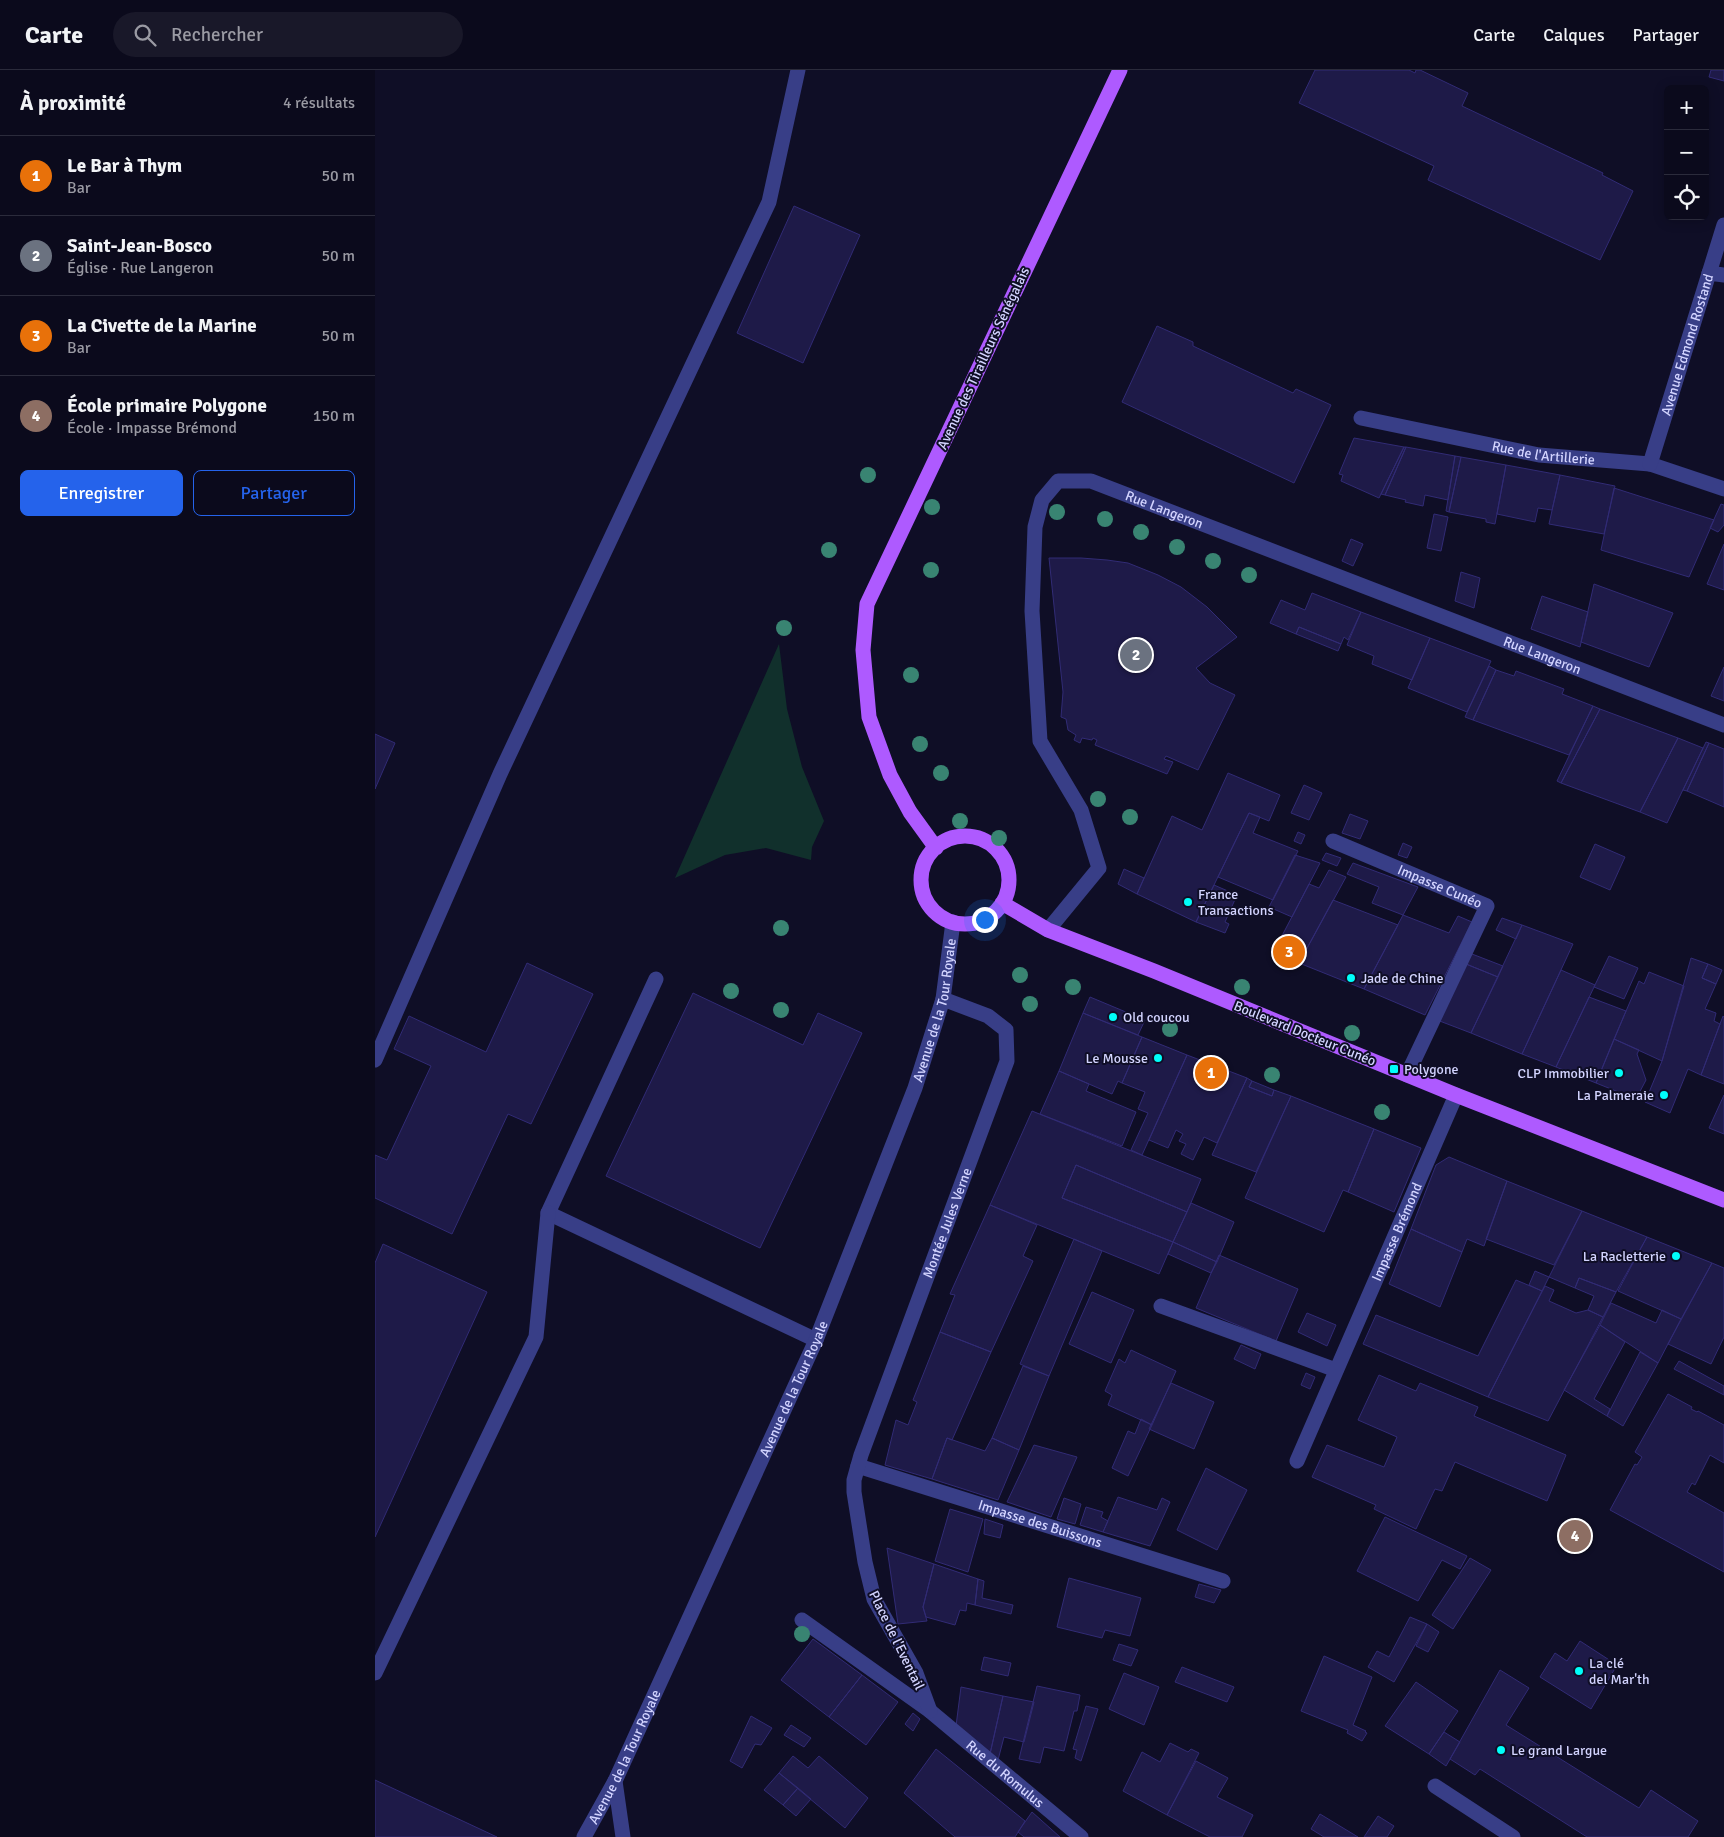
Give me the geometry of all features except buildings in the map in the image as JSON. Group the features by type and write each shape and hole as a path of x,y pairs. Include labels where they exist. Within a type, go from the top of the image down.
{"main road":[{"name":"Avenue des Tirailleurs Sénégalais","path":"935,848 910,812 890,775 869,717 863,650 867,604 1120,70"},
{"path":"967,836 990,844 999,853 1006,865 1007,891 1002,903 995,912 976,923 964,924 953,922 939,916 928,904 922,890 923,867 928,856 945,841 967,836"},
{"name":"Boulevard Docteur Cunéo","path":"1002,903 1049,930 1456,1095 1724,1200"}],"street":[{"path":"375,1060 500,774 769,202 798,70"},
{"name":"Avenue Edmond Rostand","path":"1650,464 1717,274 1724,225"},
{"name":"Rue de l'Artillerie","path":"1361,418 1539,455 1650,464 1724,489"},
{"name":"Rue Langeron","path":"1049,930 1099,868 1081,810 1040,741 1032,611 1035,527 1041,500 1058,481 1091,481 1724,725"},
{"name":"Impasse Cunéo","path":"1333,841 1487,906 1407,1074"},
{"name":"Avenue de la Tour Royale","path":"584,1837 615,1781 816,1340 915,1088 943,999 953,922"},
{"path":"375,1673 536,1337 548,1214 656,979"},
{"name":"Montée Jules Verne","path":"856,1473 1007,1061 1006,1030 988,1016 943,999"},
{"name":"Impasse Brémond","path":"1297,1461 1456,1095"},
{"path":"548,1214 816,1340"},
{"path":"1161,1306 1336,1370"},
{"name":"Impasse des Buissons","path":"856,1473 1223,1581"},
{"name":"Place de l'Eventail","path":"856,1473 854,1492 874,1600 916,1673 929,1711"},
{"name":"Rue du Romulus","path":"802,1620 929,1711 1081,1837"},
{"path":"615,1781 623,1837"},
{"path":"1435,1786 1513,1837"}],"green space":[{"path":"779,644 787,709 802,767 824,821 812,847 811,860 766,848 725,855 675,878"}],"place":[{"name":"Saint-Jean-Bosco","path":"1136,655"},
{"name":"France Transactions","path":"1188,902"},
{"name":"La Civette de la Marine","path":"1289,952"},
{"name":"Jade de Chine","path":"1351,978"},
{"name":"Old coucou","path":"1113,1017"},
{"name":"Le Mousse","path":"1158,1058"},
{"name":"Polygone","path":"1394,1069"},
{"name":"Le Bar à Thym","path":"1211,1073"},
{"name":"CLP Immobilier","path":"1619,1073"},
{"name":"La Palmeraie","path":"1664,1095"},
{"name":"La Racletterie","path":"1676,1256"},
{"name":"École primaire Polygone","path":"1575,1536"},
{"name":"La clé del Mar'th","path":"1579,1671"},
{"name":"Le grand Largue","path":"1501,1750"}]}
